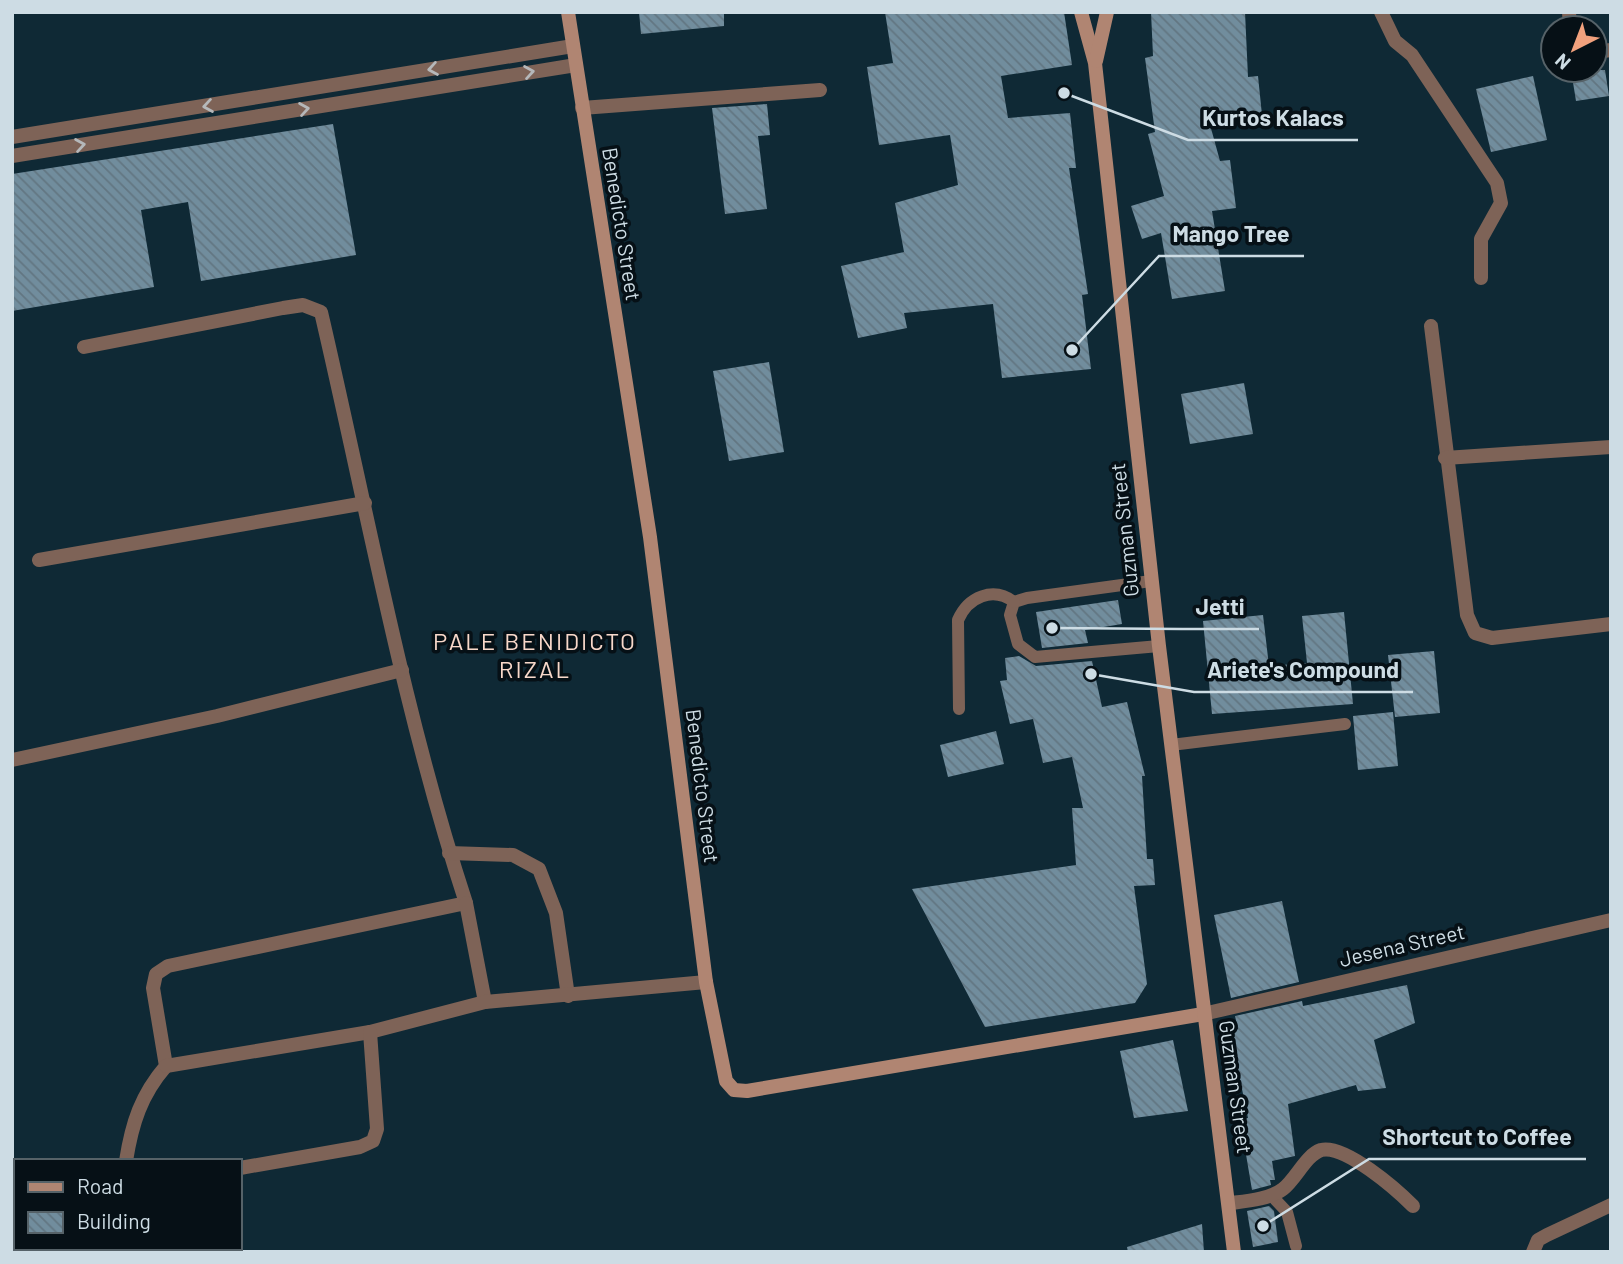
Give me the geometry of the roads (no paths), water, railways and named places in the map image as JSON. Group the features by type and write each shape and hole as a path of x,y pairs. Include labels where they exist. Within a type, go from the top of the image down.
{"street":[{"name":"Benedicto Street","path":"568,12 650,537 706,982 726,1081 734,1090 747,1091 1203,1014"},
{"name":"Guzman Street","path":"1081,12 1095,63 1151,581 1203,1014 1231,1203 1234,1252"},
{"path":"1095,63 1107,12"},
{"path":"1381,12 1395,41 1412,55 1497,183 1501,203 1481,239 1481,278"},
{"path":"12,137 573,46"},
{"path":"12,156 576,65"},
{"path":"345,84 348,102"},
{"path":"582,108 820,90"},
{"path":"151,115 154,133"},
{"path":"84,347 283,308 303,306 321,312 402,670 449,853 466,904 485,1002"},
{"path":"1431,326 1445,458 1467,615 1475,633 1492,638 1611,624"},
{"path":"1445,458 1611,447"},
{"path":"39,560 365,503"},
{"path":"12,760 217,716 402,670"},
{"path":"449,853 513,855 539,869 556,912 568,996"},
{"path":"166,1066 153,988 156,974 168,967 466,904"},
{"name":"Jesena Street","path":"1203,1014 1611,920"},
{"path":"126,1159 138,1108 148,1086 166,1066 370,1032 485,1002 706,982"},
{"path":"242,1168 360,1147 373,1142 377,1129 370,1032"},
{"path":"1231,1203 1271,1195 1282,1190 1311,1156 1322,1150 1338,1151 1365,1167 1413,1206"},
{"path":"1533,1252 1538,1240 1611,1206"}],"lane":[{"path":"959,709 958,620 963,607 970,600 992,595 1007,596 1014,602 1151,581"},
{"path":"1014,602 1010,615 1017,644 1035,657 1159,646"},
{"path":"1171,745 1345,724"},
{"path":"1271,1195 1287,1212 1296,1246"}],"place":[{"name":"Kurtos Kalacs","path":"1064,93"},
{"name":"Mango Tree","path":"1072,350"},
{"name":"Jetti","path":"1052,628"},
{"name":"Ariete's Compound","path":"1091,674"},
{"name":"Shortcut to Coffee","path":"1263,1226"}],"district":[{"name":"PALE BENIDICTO RIZAL","path":"535,656"}]}
